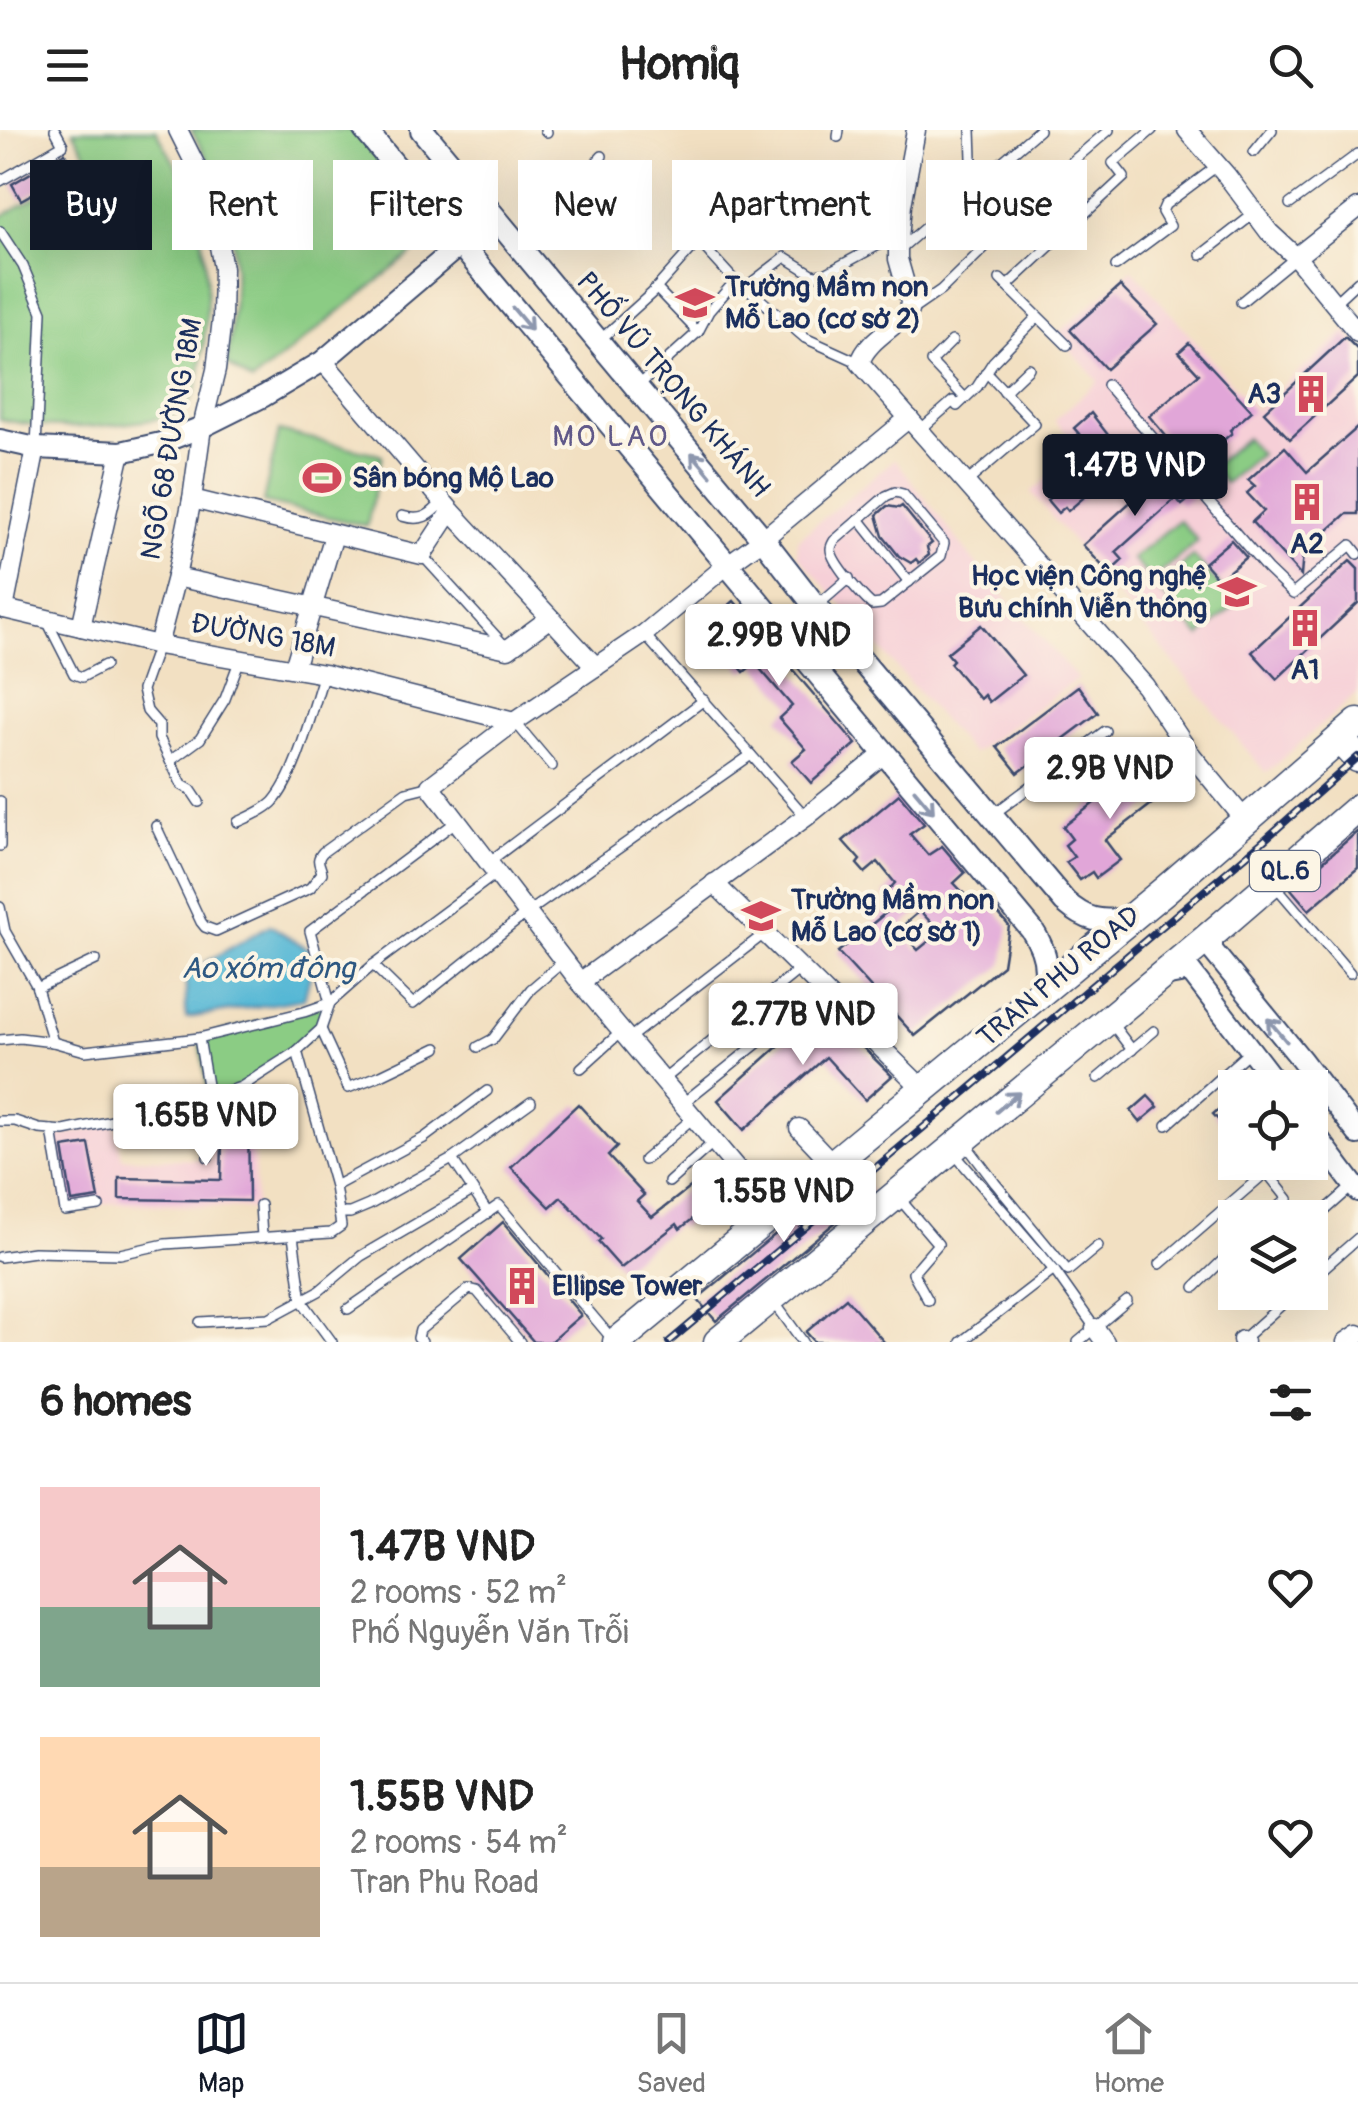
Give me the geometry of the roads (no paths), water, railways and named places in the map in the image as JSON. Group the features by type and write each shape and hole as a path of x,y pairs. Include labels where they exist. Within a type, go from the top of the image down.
{"highway":[{"name":"TRAN PHU ROAD","path":"616,1342 1246,820 1352,740"},
{"name":"QL.6","path":"718,1342 1272,882 1338,833 1358,808"}],"main road":[{"path":"364,130 389,160"},
{"name":"PHỐ VŨ TRỌNG KHÁNH","path":"426,132 449,160"},
{"name":"PHỐ VŨ TRỌNG KHÁNH","path":"498,221 518,246"},
{"path":"465,250 1032,930 1044,955 1046,970 1046,984 1039,994"},
{"name":"PHỐ VŨ TRỌNG KHÁNH","path":"522,250 1066,902"},
{"path":"1032,930 1066,902 1078,913 1098,921 1128,920"}],"street":[{"name":"NGÕ 68 ĐƯỜNG 18M","path":"158,644 192,498 222,319 219,236 206,184 178,130"},
{"path":"906,192 916,130"},
{"path":"1187,130 1358,334"},
{"path":"1296,258 1358,208"},
{"path":"0,440 36,448 121,452 202,427 323,361 453,250"},
{"path":"898,250 910,311 867,349 860,363 1145,686 1190,752 1246,820"},
{"path":"323,361 447,506 596,667"},
{"path":"774,1212 580,982 430,786 514,722 644,634 914,424"},
{"path":"2,609 7,552 36,448"},
{"path":"81,627 121,452"},
{"path":"192,498 422,555 447,506"},
{"path":"294,668 334,535"},
{"path":"176,577 508,649 550,618"},
{"name":"ĐƯỜNG 18M","path":"2,609 158,644 324,674 514,722"},
{"path":"580,982 806,816 884,753"},
{"path":"714,882 924,1089"},
{"path":"1212,934 1212,950 1358,1134"},
{"path":"1161,976 1190,971 1267,1070"},
{"path":"1208,992 1230,972"},
{"path":"799,1128 833,1164"},
{"path":"1328,1151 1356,1188"},
{"path":"1346,1342 1358,1334"}],"lane":[{"path":"0,181 63,146 54,130"},
{"path":"972,130 973,160"},
{"path":"1004,160 1039,130"},
{"path":"910,311 941,290 1109,130"},
{"path":"1067,345 1004,282 1124,177 1113,163 1152,130"},
{"path":"1254,152 1272,130"},
{"path":"1290,204 1358,154"},
{"path":"598,160 602,156"},
{"path":"1116,266 1170,226 1162,212 1165,205 1218,166"},
{"path":"1201,255 1254,213"},
{"path":"0,231 23,266 42,312 36,448"},
{"path":"598,342 698,244 805,338 860,363"},
{"path":"746,287 785,257 814,275 880,250"},
{"path":"1241,302 1296,258"},
{"path":"637,388 698,332 732,276"},
{"path":"1334,302 1358,281"},
{"path":"656,288 698,332"},
{"path":"914,424 953,402 957,406 1036,316"},
{"path":"952,342 930,362 965,398"},
{"path":"1004,392 1029,368"},
{"path":"965,484 1035,424 986,372"},
{"path":"1107,385 1293,594 1351,546 1358,554"},
{"path":"895,492 903,494 944,542 941,556 881,604 872,604 848,578 834,560 834,541 895,492"},
{"path":"402,516 425,518 447,506"},
{"path":"859,519 909,582"},
{"path":"422,555 508,649"},
{"path":"816,607 848,578"},
{"path":"46,619 74,674 82,677 106,665"},
{"path":"644,634 806,816"},
{"path":"158,644 142,690 147,711 159,725 159,738 182,786 192,790 199,802"},
{"path":"170,761 200,739 226,700 240,659"},
{"path":"238,822 275,800 297,754 324,674"},
{"path":"0,1040 53,1042 84,1051 199,1038 330,1002 704,700"},
{"path":"514,722 552,766"},
{"path":"992,814 1105,731"},
{"path":"373,965 413,1004 528,912 750,754"},
{"path":"156,826 201,922 216,930 310,888 322,873 317,863 323,852 406,792 430,786"},
{"path":"0,801 0,846"},
{"path":"0,1121 64,1131 174,1108 241,1087 298,1051 322,1029 330,1002 310,931 457,820"},
{"path":"1272,882 1350,972"},
{"path":"0,908 5,931 37,988 53,1042"},
{"path":"582,1068 766,933"},
{"path":"37,988 96,960"},
{"path":"478,1047 494,1039 531,989 564,961"},
{"path":"662,1080 801,968"},
{"path":"644,1160 689,1110 824,990"},
{"path":"1109,1019 1132,1050"},
{"path":"322,1029 348,1088 437,1048"},
{"path":"1098,1078 1154,1031"},
{"path":"199,1038 210,1097 208,1156"},
{"path":"1166,1124 1252,1049"},
{"path":"0,1256 34,1252 120,1254 165,1244 331,1233 340,1226 336,1186 298,1051"},
{"path":"336,1186 424,1138 487,1091"},
{"path":"339,1213 369,1205 452,1159 530,1102"},
{"path":"52,1130 65,1212 99,1206"},
{"path":"668,1182 715,1141"},
{"path":"957,1145 995,1183 1068,1271 1098,1246"},
{"path":"957,1145 1100,1335"},
{"path":"452,1159 488,1213"},
{"path":"1160,1264 1257,1180"},
{"path":"1328,1210 1356,1188"},
{"path":"200,1322 269,1318 335,1279 361,1256 472,1191"},
{"path":"896,1195 938,1244 914,1273 928,1300"},
{"path":"260,1205 262,1236"},
{"path":"348,1308 499,1205 616,1342"},
{"path":"293,1236 302,1300 332,1342"},
{"path":"1328,1264 1358,1238"},
{"path":"1194,1287 1218,1264"},
{"path":"961,1342 1054,1270"},
{"path":"422,1342 418,1338 420,1330 469,1289 477,1291 520,1342"},
{"path":"771,1298 803,1342"},
{"path":"1078,1342 1100,1335 1127,1300"},
{"path":"1242,1341 1276,1310"}],"water":[{"name":"Ao xóm đông","path":"270,925 316,954 304,999 186,1018 186,974"}],"railway":[{"path":"669,1342 1358,757"}],"place":[{"name":"Trường Mầm non Mỗ Lao (cơ sở 2)","path":"695,303"},
{"name":"A3","path":"1311,394"},
{"name":"Sân bóng Mộ Lao","path":"322,478"},
{"name":"A2","path":"1307,502"},
{"name":"Học viện Công nghệ Bưu chính Viễn thông","path":"1237,592"},
{"name":"A1","path":"1305,628"},
{"name":"Trường Mầm non Mỗ Lao (cơ sở 1)","path":"761,916"},
{"name":"Ellipse Tower","path":"522,1286"}],"district":[{"name":"MO LAO","path":"611,436"}]}
